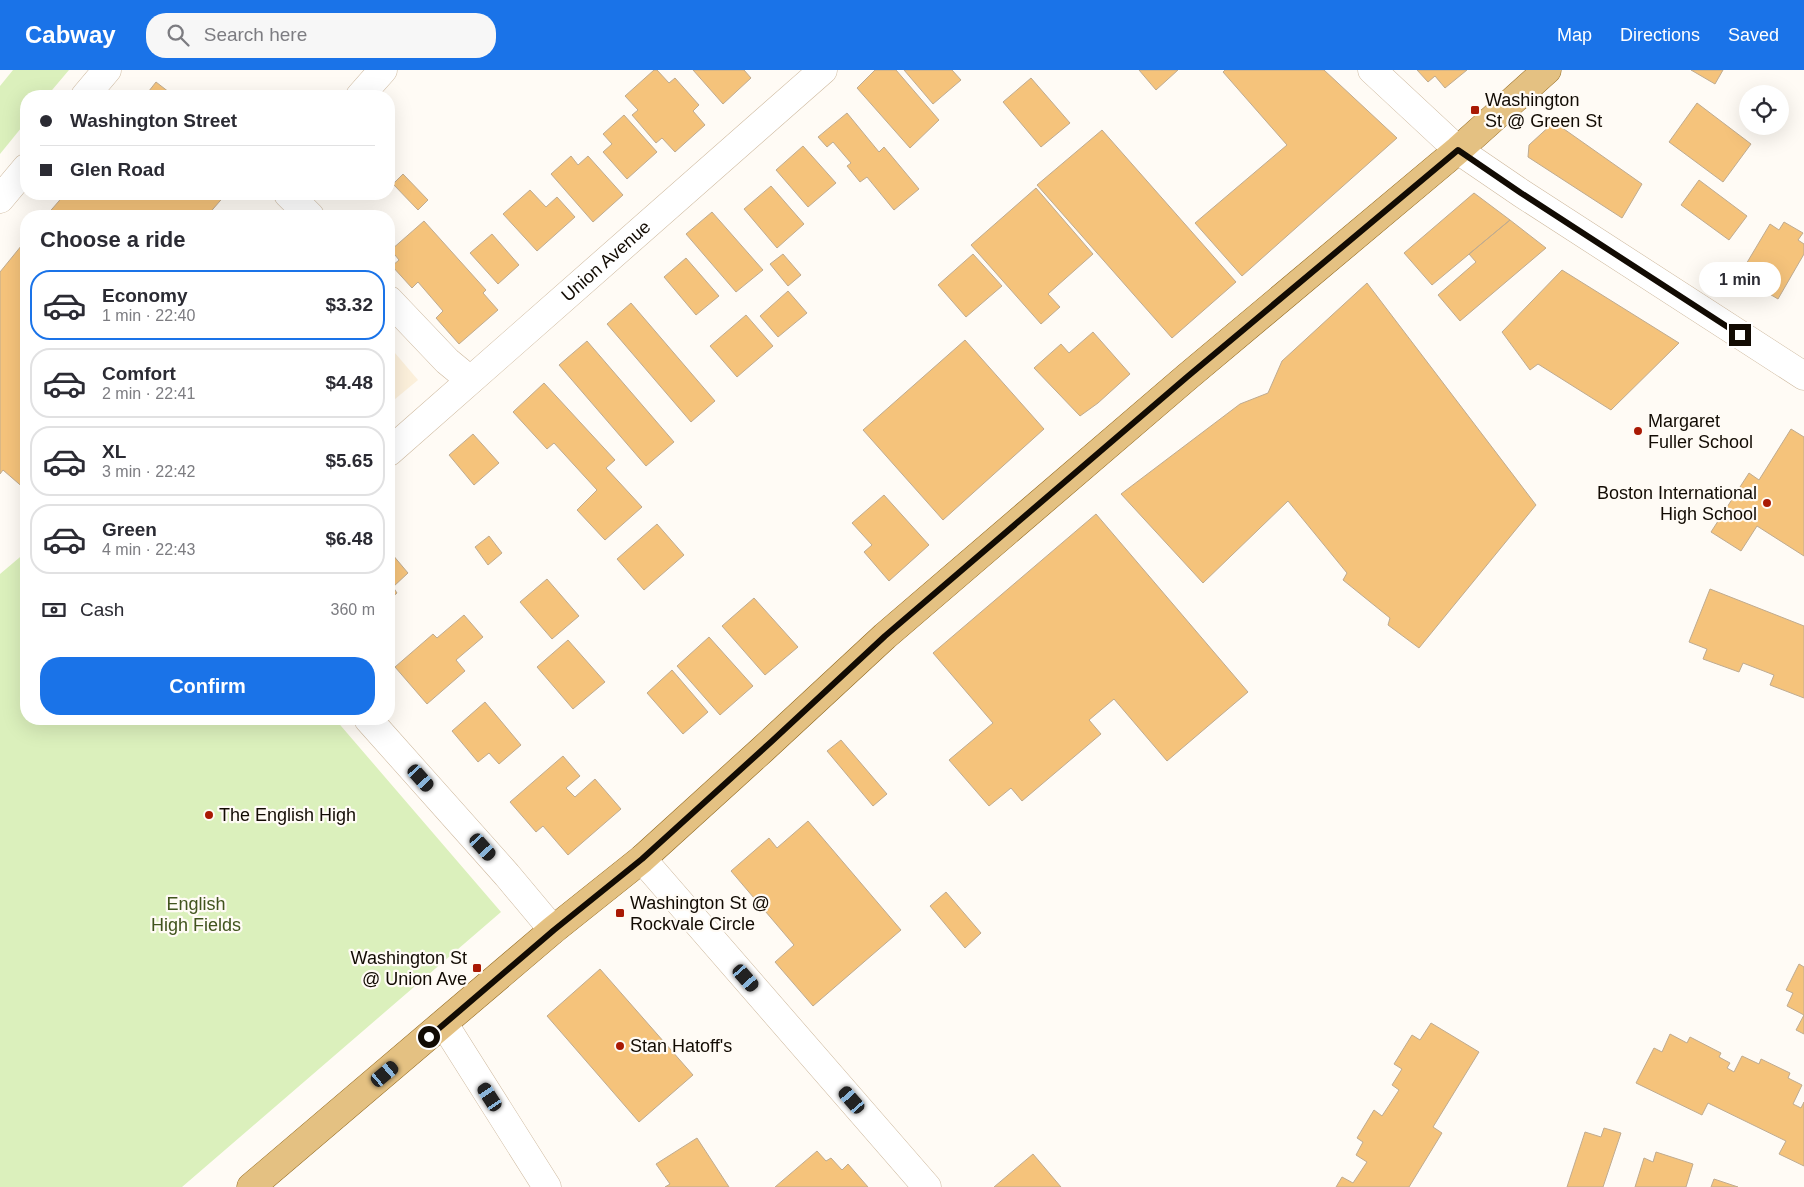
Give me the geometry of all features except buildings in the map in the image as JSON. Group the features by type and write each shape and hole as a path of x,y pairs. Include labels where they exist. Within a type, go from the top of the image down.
{"main road":[{"path":"251,1187 554,930 642,859 885,636 1187,377 1458,150 1547,70"}],"street":[{"path":"90,90 107,70"},
{"path":"365,90 383,70"},
{"name":"Union Avenue","path":"395,447 823,70"},
{"path":"1372,70 1458,150 1521,193 1804,376"},
{"path":"0,199 20,175"},
{"path":"294,200 304,210"},
{"path":"395,306 448,361 470,380"},
{"path":"373,725 554,930"},
{"path":"642,859 927,1187"},
{"path":"444,1024 547,1187"}],"shaded area":[{"path":"395,353 418,380 395,399"}],"green space":[{"path":"13,70 69,70 52,90 20,90 20,129 0,154 0,86"},
{"name":"English High Fields","path":"20,557 20,725 340,725 501,912 182,1187 0,1187 0,574"}],"place":[{"name":"Washington St @ Green St","path":"1475,110"},
{"name":"Margaret Fuller School","path":"1638,431"},
{"name":"Boston International High School","path":"1767,503"},
{"name":"The English High","path":"209,815"},
{"name":"Washington St @ Rockvale Circle","path":"620,913"},
{"name":"Washington St @ Union Ave","path":"477,968"},
{"name":"Stan Hatoff's","path":"620,1046"}],"route":[{"path":"429,1037 554,930 642,859 885,636 1187,377 1458,150 1740,335"}]}
